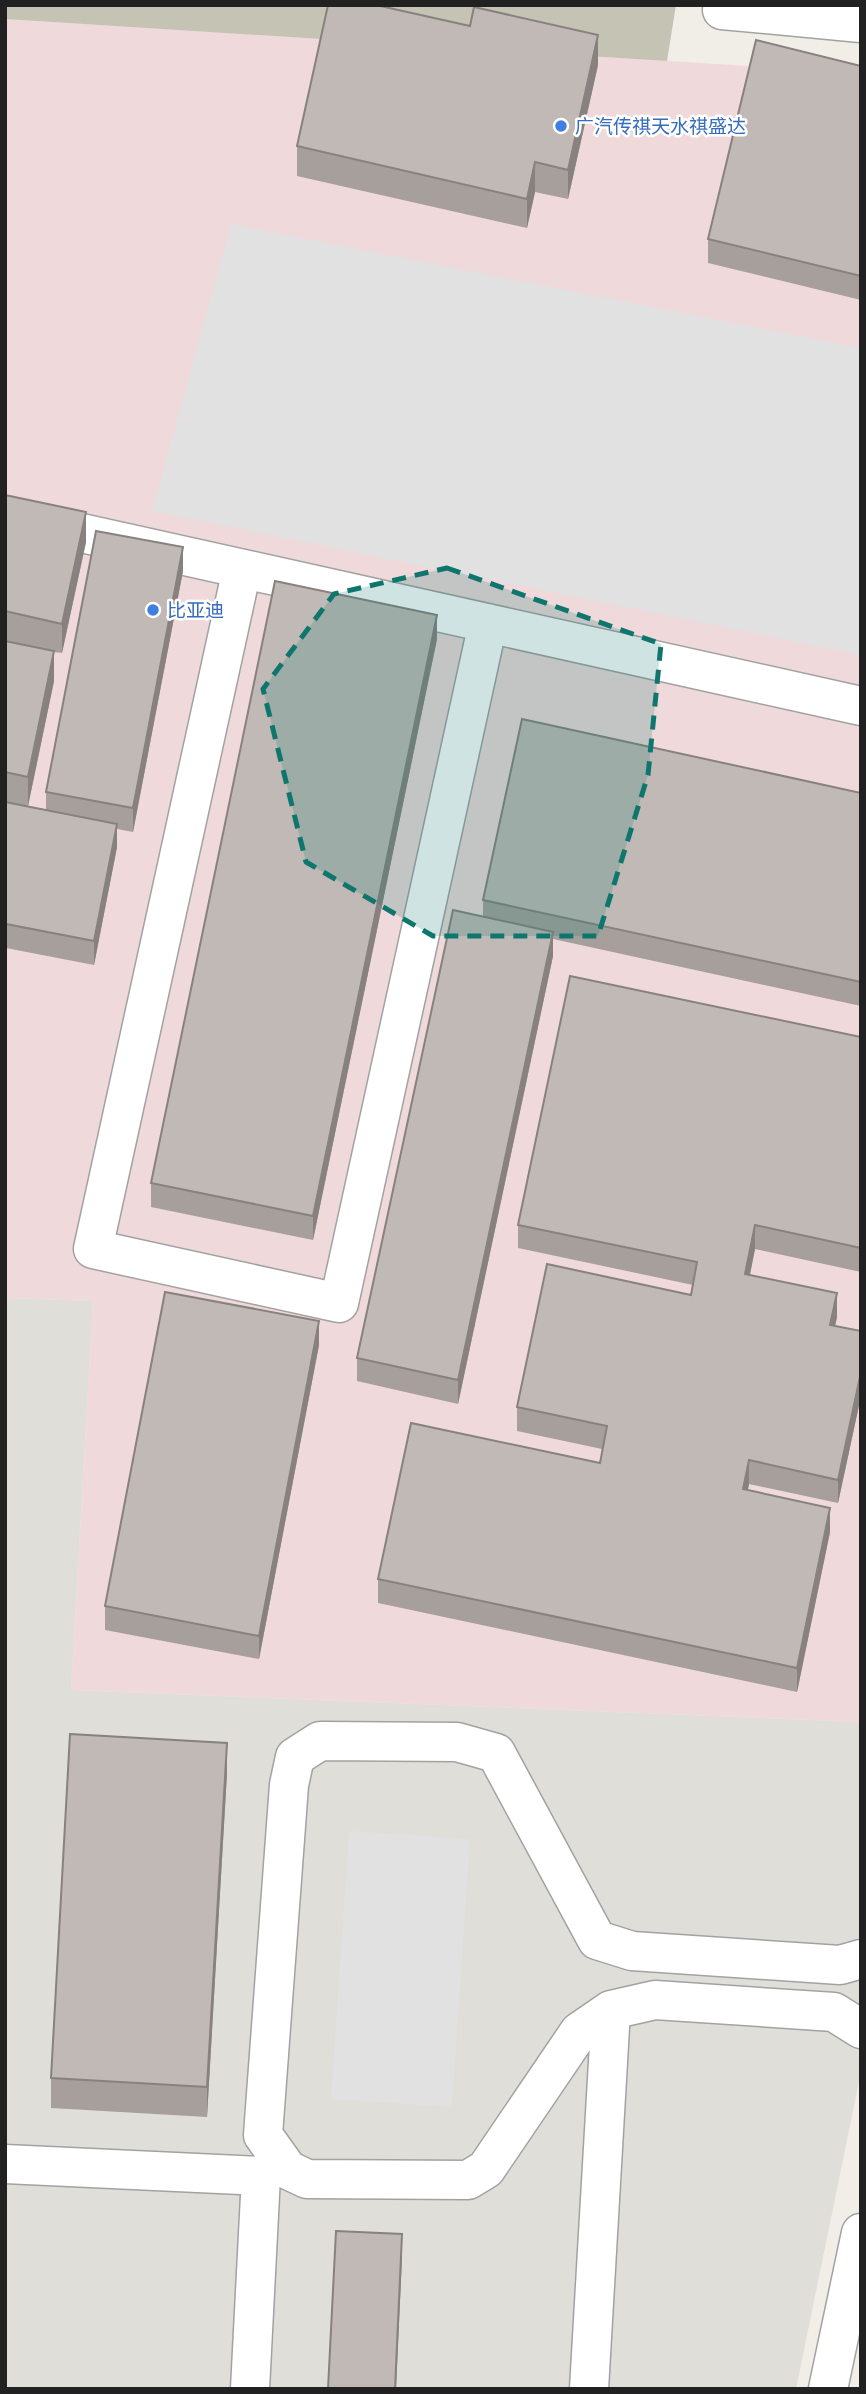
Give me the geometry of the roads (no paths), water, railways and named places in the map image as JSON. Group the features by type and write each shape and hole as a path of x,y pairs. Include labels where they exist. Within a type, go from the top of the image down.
{"lane":[{"path":"722,10 861,23"},
{"path":"5,516 861,706"},
{"path":"242,569 93,1249 106,1252 339,1303 488,623"},
{"path":"250,2389 263,2135 289,1785 295,1757 320,1741 457,1742 496,1753 597,1940 632,1951 839,1965 861,1959"},
{"path":"5,2164 307,2179 468,2180 486,2169 579,2032 611,2010 655,2000 834,2011 861,2029"},
{"path":"589,2389 611,2010"},
{"path":"263,2135 288,2170 307,2179"},
{"path":"828,2389 861,2233"}],"place":[{"name":"广汽传祺天水祺盛达","path":"561,126"},
{"name":"比亚迪","path":"153,610"}]}
